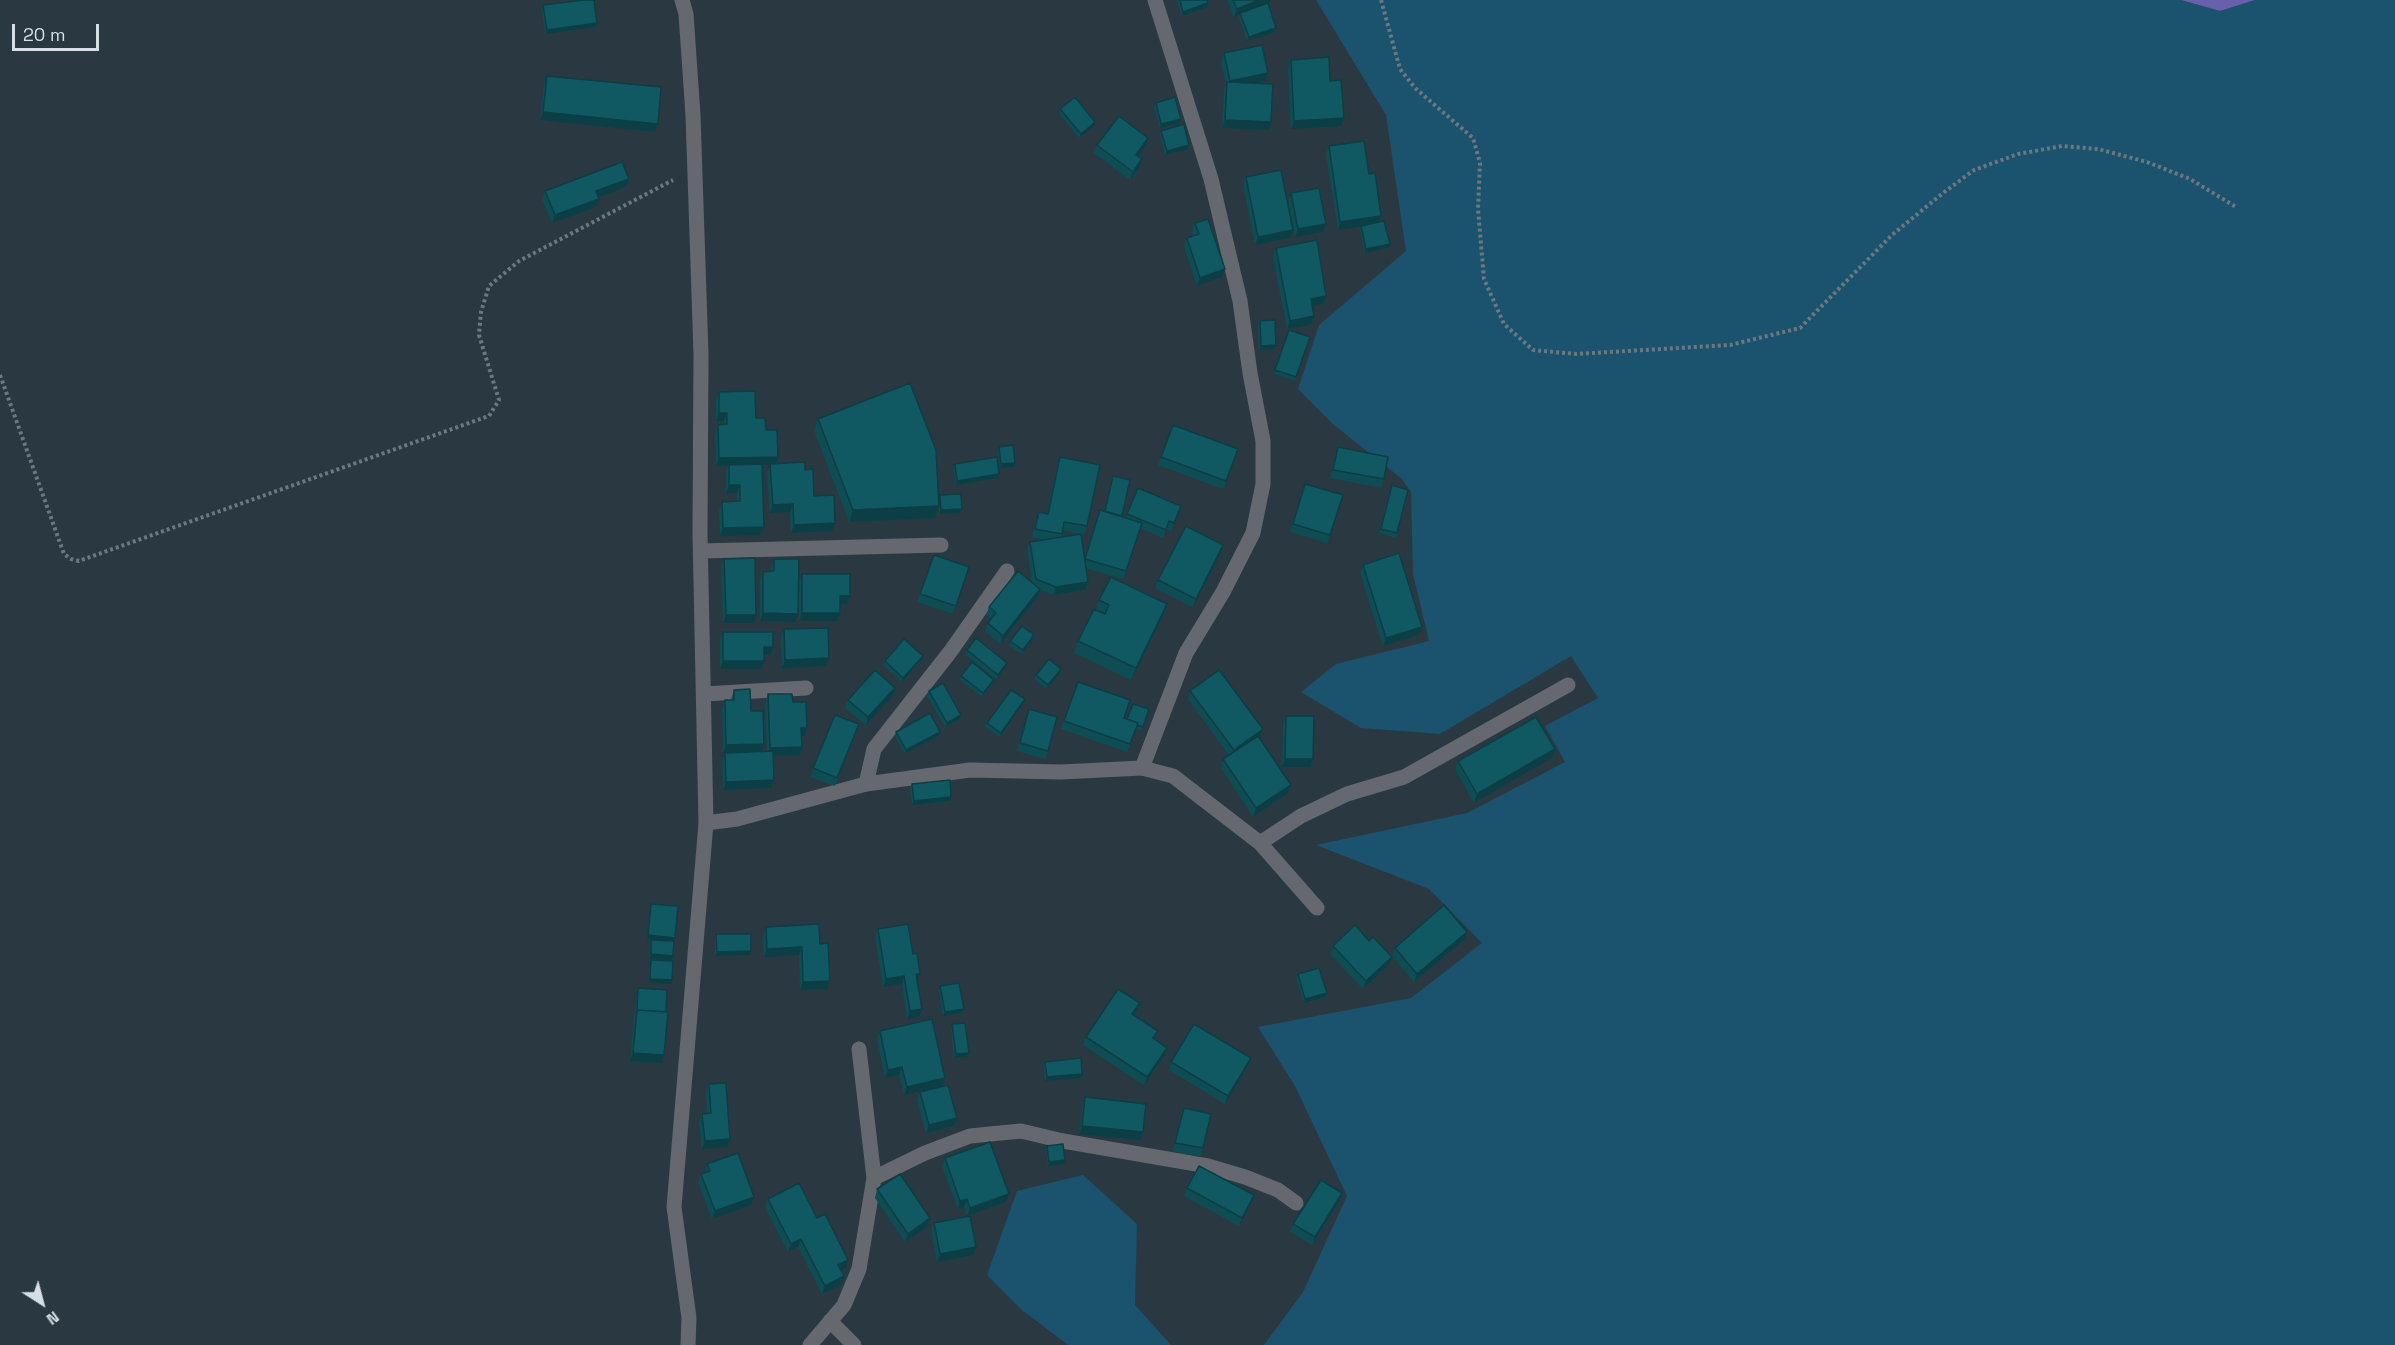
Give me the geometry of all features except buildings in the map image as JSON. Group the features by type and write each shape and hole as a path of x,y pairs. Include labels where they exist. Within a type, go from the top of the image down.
{"street":[{"path":"682,0 686,14 695,169 701,354 701,551 706,823 674,1207 689,1317 688,1345"},
{"path":"1142,768 1186,653 1223,592 1253,533 1263,484 1263,441 1250,373 1240,301 1211,178 1155,0"},
{"path":"701,551 940,545"},
{"path":"866,784 874,749 950,652 1007,571"},
{"path":"1260,843 1301,816 1347,794 1404,777 1568,685"},
{"path":"704,694 806,688"},
{"path":"706,823 737,819 866,784 970,770 1061,772 1142,768 1173,776 1260,843 1317,908"},
{"path":"810,1345 844,1305 860,1269 874,1178 859,1049"},
{"path":"874,1178 925,1153 970,1136 1021,1131 1063,1141 1208,1166 1278,1190 1296,1203"},
{"path":"830,1321 854,1345"}],"path":[{"path":"1382,0 1400,69 1415,88 1473,138 1480,163 1478,209 1484,279 1504,324 1533,350 1576,354 1730,345 1800,328 1892,235 1943,193 1974,170 2018,154 2062,146 2098,148 2147,162 2190,179 2236,207"},
{"path":"0,375 64,554 79,561 489,416 499,400 479,335 481,312 489,286 519,261 695,169"}],"shaded area":[{"path":"1316,0 2181,0 2220,11 2255,0 2395,0 2395,1345 1264,1345 1303,1292 1347,1196 1295,1086 1258,1027 1411,998 1482,943 1429,889 1316,845 1467,813 1565,762 1545,726 1598,698 1571,656 1440,734 1361,728 1301,692 1336,664 1429,641 1413,574 1411,492 1402,479 1334,425 1298,389 1319,325 1406,251 1386,115"},
{"path":"2181,0 2255,0 2220,11"},
{"path":"1083,1175 1137,1224 1135,1305 1171,1345 1068,1345 1022,1310 987,1275 1017,1191"}]}
